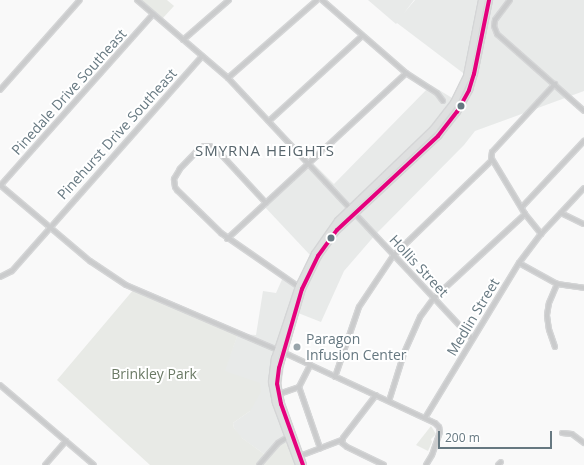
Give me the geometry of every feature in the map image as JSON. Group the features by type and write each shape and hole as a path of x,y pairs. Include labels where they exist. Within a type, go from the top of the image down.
{"main road":[{"path":"303,465 279,394 277,376 280,352 299,287 319,247 333,228 351,208 433,130 454,103 467,76 482,0"},
{"path":"299,465 272,389 272,374 298,300 313,266 333,234 438,136 460,107 469,90 476,68 489,0"}],"street":[{"path":"0,90 80,0"},
{"name":"Hollis Street","path":"138,0 228,78 356,213 393,256 472,339"},
{"path":"183,40 229,0"},
{"path":"228,78 317,0"},
{"path":"322,0 406,73 437,93 442,101"},
{"path":"510,0 495,20 496,31 584,111"},
{"name":"Pinedale Drive Southeast","path":"0,185 153,14"},
{"path":"269,121 362,36"},
{"name":"Pinehurst Drive Southeast","path":"0,277 12,271 202,56"},
{"path":"227,239 406,73"},
{"path":"541,234 525,214 491,155 492,152 555,84"},
{"path":"522,208 584,141"},
{"path":"266,203 214,148 207,145 199,149 176,174 174,183 175,187 227,239 299,287"},
{"path":"335,376 359,307 393,256 492,159"},
{"path":"0,185 49,228 96,266 126,285 335,376 438,425 440,430 432,455 426,465"},
{"name":"Medlin Street","path":"425,418 519,263 541,234 584,188"},
{"path":"561,213 584,224"},
{"path":"389,401 404,353 420,317 434,298 525,214"},
{"path":"519,263 557,284 584,288"},
{"path":"555,347 549,330 547,315 549,303 557,284"},
{"path":"279,394 299,387 310,365"},
{"path":"0,385 94,465"},
{"path":"299,387 320,448"},
{"path":"300,456 342,440 376,395"},
{"path":"562,433 572,434 584,443"},
{"path":"259,465 278,443 288,437"},
{"path":"342,440 345,446 384,465"},
{"path":"45,465 66,441"}],"shaded area":[{"path":"368,0 414,0 404,13 415,0 584,0 584,91 475,131 464,145 376,234 344,271 321,322 293,311 280,352 285,360 281,388 292,429 306,465 302,465 267,456 239,436 233,423 250,411 224,371 238,334 256,335 263,291 276,293 284,275 298,283 310,255 263,205 312,162 334,184 431,85 457,101 467,76 397,23 396,24"}],"green space":[{"path":"142,0 167,0 174,6 162,19"},
{"name":"Brinkley Park","path":"134,289 238,334 225,371 260,383 261,392 250,411 233,423 234,428 242,438 267,456 278,443 290,436 303,465 150,465 57,380"},
{"path":"431,426 436,434 431,439 432,442 428,451 416,445"}],"transit line":[{"path":"303,465 281,404 277,384 279,368 302,289 318,256 337,230 438,136 457,112 469,90 474,74 489,0"}],"place":[{"name":"Paragon Infusion Center","path":"297,347"}],"district":[{"name":"SMYRNA HEIGHTS","path":"265,151"}]}
